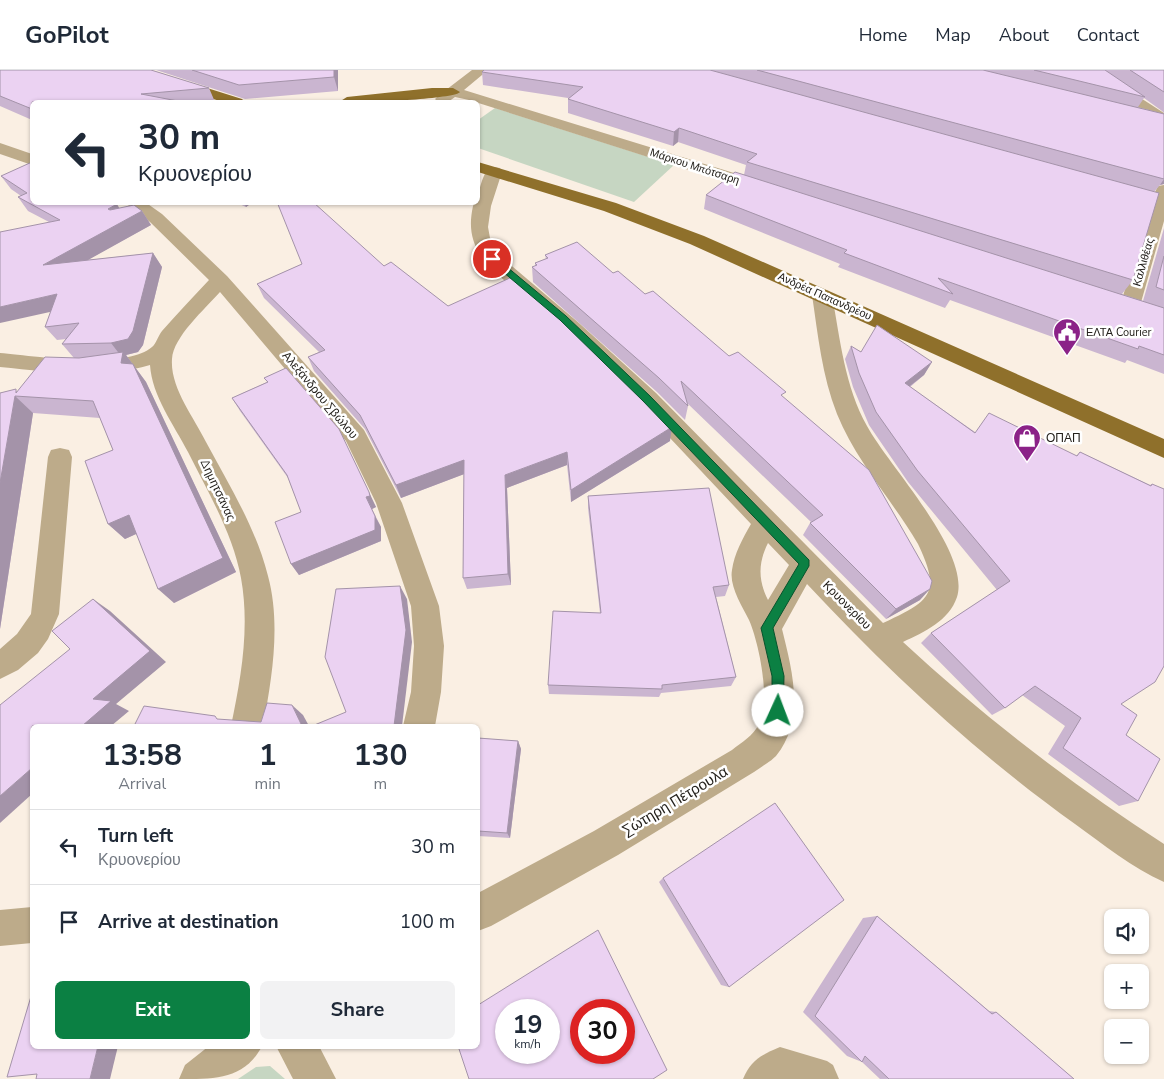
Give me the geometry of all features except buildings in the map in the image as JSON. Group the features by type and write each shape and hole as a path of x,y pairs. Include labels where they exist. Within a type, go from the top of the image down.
{"main road":[{"path":"135,70 230,100"},
{"path":"382,100 435,97"},
{"name":"Ανδρέα Παπανδρέου","path":"486,169 578,196 650,222 822,295 1164,449"}],"street":[{"path":"435,97 453,92 482,70"},
{"path":"1087,70 1164,120"},
{"name":"Μάρκου Μπότσαρη","path":"453,92 472,96 778,192"},
{"path":"1126,115 1164,124"},
{"path":"0,148 30,159"},
{"name":"Κρυονερίου","path":"486,169 478,233 483,248 563,318 640,392 805,563 881,639 971,723 1093,817 1164,864"},
{"path":"1103,187 1162,197"},
{"name":"Καλλιθέας","path":"1112,300 1139,309 1162,197"},
{"name":"Αλεξάνδρου Σβώλου","path":"137,205 156,218 220,280 356,436 376,475 413,567 428,620 428,660 420,724"},
{"path":"0,360 108,366 140,361 161,352 162,346 175,329 220,280"},
{"path":"822,295 836,382 854,422 870,450 922,526 937,554 945,576 944,596 938,603 926,614 881,639"},
{"name":"Δημητσάνας","path":"161,352 165,382 217,486 248,556 255,578 258,630 254,682 247,724"},
{"path":"0,665 28,644 40,628 46,614 60,457"},
{"name":"Σώτηρη Πέτρουλα","path":"480,912 606,843 742,761 764,745 776,720 780,694 773,648 767,628 748,587 745,571 752,546 766,522"},
{"path":"767,628 805,563"},
{"path":"0,928 30,926"},
{"path":"199,1079 238,1049"},
{"path":"298,1049 316,1079"},
{"path":"763,1079 780,1068 813,1075 819,1079"}],"green space":[{"path":"495,108 674,165 634,202 480,149 480,119"},
{"path":"270,1066 285,1079 238,1079 256,1067"}],"place":[{"name":"ΕΛΤΑ Courier","path":"1067,356"},
{"name":"ΟΠΑΠ","path":"1027,462"}],"route":[{"path":"492,259 563,318 646,398 805,563 767,628 778,676 780,694 778,711"}]}
